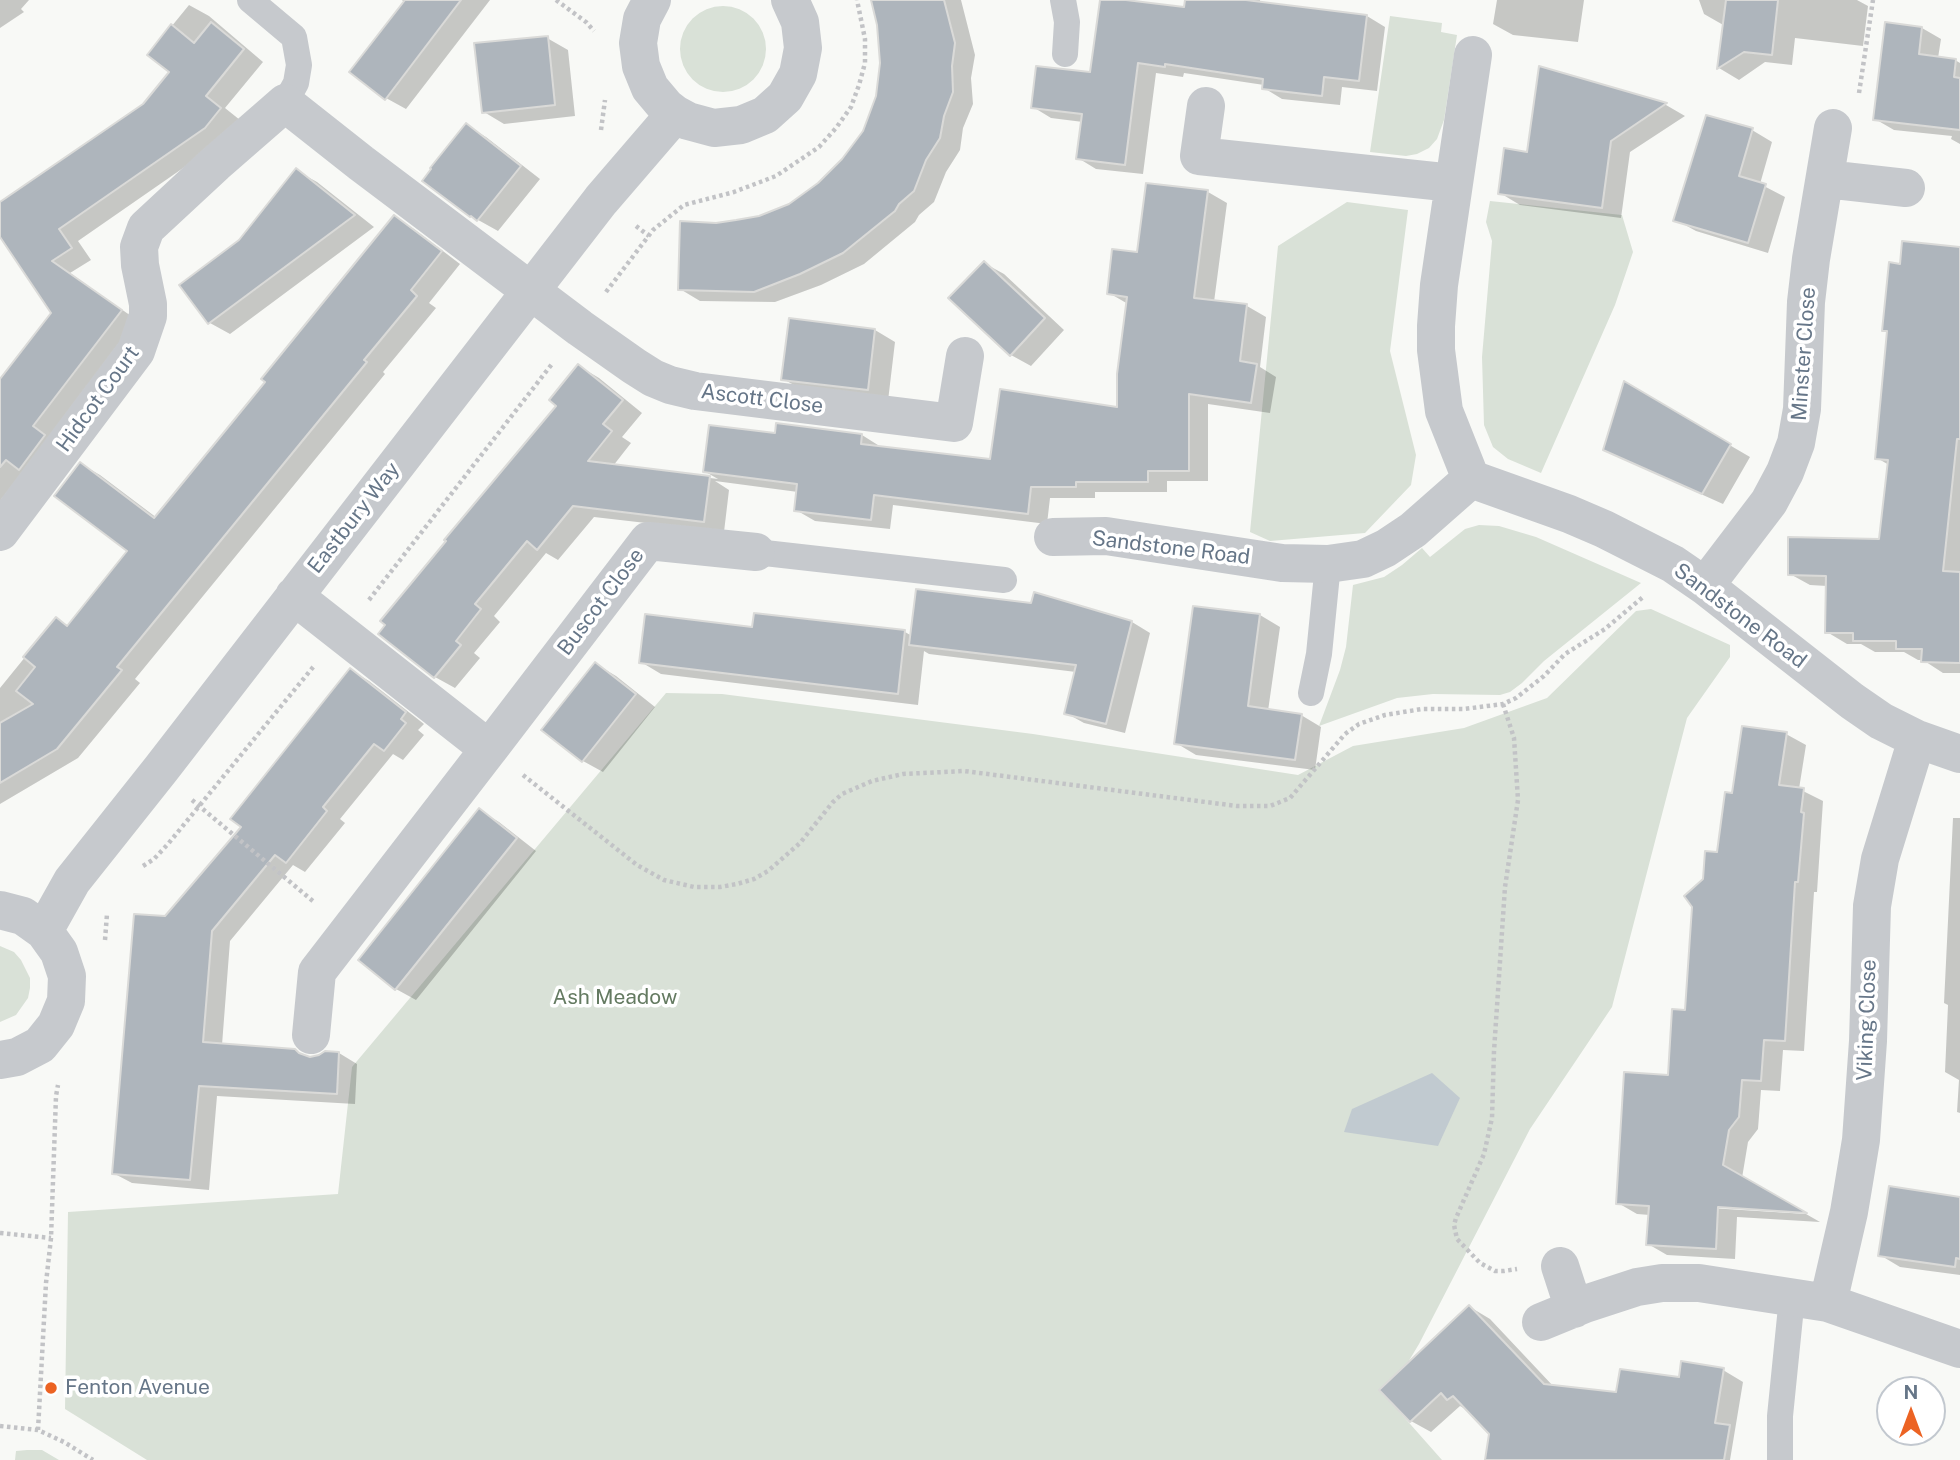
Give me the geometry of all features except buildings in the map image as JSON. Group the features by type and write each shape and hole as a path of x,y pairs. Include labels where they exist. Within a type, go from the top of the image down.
{"street":[{"path":"652,0 642,19 638,43 641,66 650,88 675,114 688,121 714,128 741,125 765,115 785,97 799,74 803,48 800,22 790,0"},
{"path":"1471,480 1444,411 1436,350 1439,285 1473,55"},
{"path":"285,103 531,290"},
{"name":"Hidcot Court","path":"0,532 136,351 148,316 139,247 146,228 285,103"},
{"path":"1206,106 1199,156 1453,183"},
{"name":"Eastbury Way","path":"44,931 72,881 601,200 675,114"},
{"name":"Minster Close","path":"1705,586 1769,502 1796,443 1802,409 1806,302 1811,259 1833,128"},
{"path":"1826,179 1906,188"},
{"name":"Ascott Close","path":"531,290 653,379 695,391 954,423 965,356"},
{"name":"Sandstone Road","path":"1053,537 1106,536 1282,563 1328,564 1363,559 1386,548 1413,530 1471,480 1569,514 1673,564 1881,721 1917,739 1960,754"},
{"name":"Buscot Close","path":"311,1035 317,972 648,541 755,552"},
{"path":"294,596 489,749"},
{"name":"Viking Close","path":"1810,1300 1849,1212 1861,1140 1868,1041 1872,906 1880,859 1917,739"},
{"path":"0,910 23,916 44,931 59,951 67,976 66,1001 56,1025 40,1045 17,1056 0,1060"},
{"path":"1560,1266 1557,1315 1637,1287 1662,1283 1699,1283 1810,1300 1960,1349"}],"lane":[{"name":"Hidcot Court","path":"250,0 294,37 299,65 296,83 285,103"},
{"path":"1063,0 1066,22 1065,54"},
{"path":"755,552 1004,580"},
{"path":"1311,694 1319,654 1328,564"},
{"name":"Viking Close","path":"1780,1460 1780,1416 1810,1300"}],"path":[{"path":"556,0 595,31"},
{"path":"1833,128 1855,131 1872,0"},
{"path":"600,135 605,90"},
{"path":"601,200 649,236"},
{"path":"489,749 637,865 664,880 694,887 720,887 754,879 768,871 800,843 842,794 872,781 893,776 934,771 964,771 1237,806 1270,806 1290,799 1345,734 1359,724 1385,715 1422,709 1464,709 1503,704 1516,698 1544,676 1565,654 1605,629 1640,600 1673,564"},
{"path":"1503,704 1514,738 1518,800 1505,887 1494,1038 1492,1118 1484,1154 1456,1218 1455,1233 1462,1247 1480,1263 1495,1270 1517,1269 1556,1257 1560,1266"},
{"path":"161,769 198,806 350,932"},
{"path":"0,1233 51,1238"},
{"path":"0,1426 38,1430 93,1460"}],"green space":[{"path":"723,6 740,9 754,18 763,32 766,49 763,66 754,80 740,89 723,92 706,89 692,80 683,66 680,49 683,32 692,18 706,9"},
{"path":"1390,16 1442,23 1441,32 1457,35 1444,120 1437,139 1429,148 1406,156 1370,152"},
{"path":"1490,201 1622,215 1633,252 1615,305 1541,473 1508,459 1493,447 1484,425 1482,357 1492,241 1486,222"},
{"path":"1347,202 1408,210 1390,351 1416,455 1411,485 1365,533 1270,541 1250,532 1278,246"},
{"path":"1479,525 1499,526 1536,537 1641,583 1510,692 1500,695 1433,694 1397,698 1319,726 1346,647 1353,585 1384,577 1422,548 1430,557 1465,529"},
{"name":"Ash Meadow","path":"1651,609 1730,645 1730,657 1687,718 1612,1007 1530,1129 1407,1364 1380,1390 1442,1460 147,1460 65,1409 68,1212 338,1194 352,1067 666,693 722,694 1033,734 1298,775 1353,746 1464,728 1547,698 1636,611"},
{"path":"0,946 14,952 21,960 30,978 30,988 28,998 16,1015 0,1022"},
{"path":"42,1450 59,1460 15,1460 16,1451"}],"shaded area":[{"path":"1432,1073 1460,1098 1438,1146 1344,1132 1352,1109"}],"place":[{"name":"Fenton Avenue","path":"51,1388"}]}
